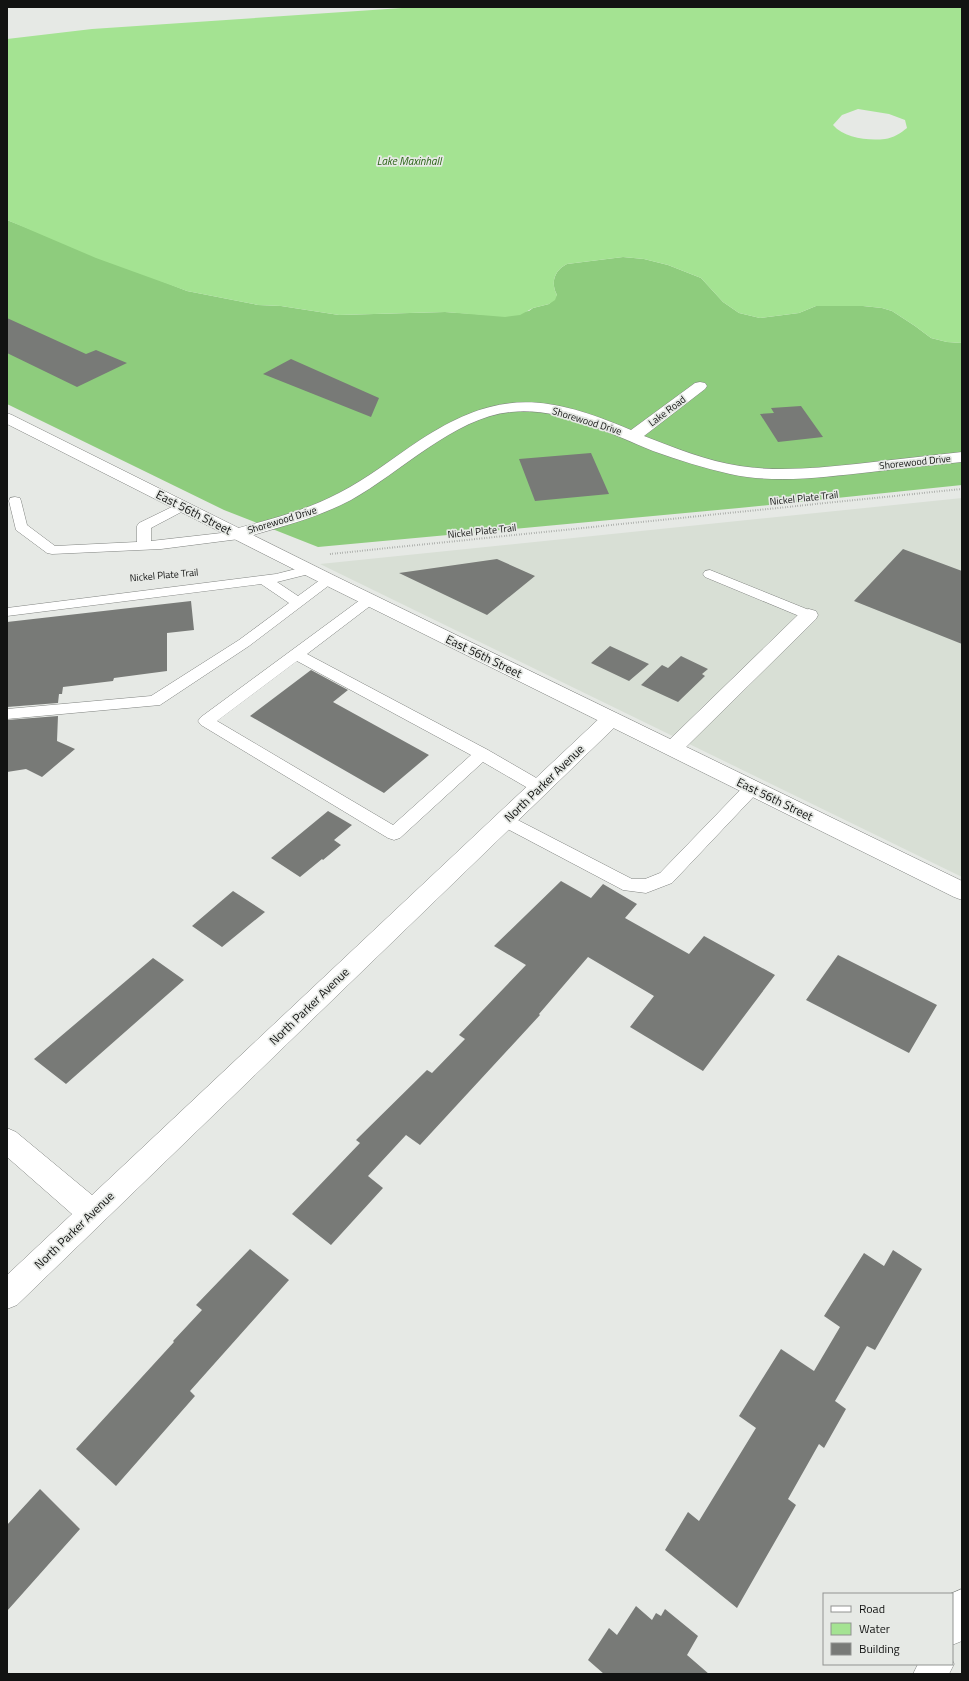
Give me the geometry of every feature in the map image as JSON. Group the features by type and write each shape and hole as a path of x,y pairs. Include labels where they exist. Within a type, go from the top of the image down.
{"street":[{"name":"Lake Road","path":"634,436 700,386"},
{"name":"Shorewood Drive","path":"238,534 331,504 355,492 458,424 495,409 521,406 549,409 577,416 634,436 657,447 699,461 739,471 757,473 824,472 962,458"},
{"name":"East 56th Street","path":"7,418 328,580 962,891"},
{"path":"673,748 809,614"},
{"name":"North Parker Avenue","path":"7,1295 611,719"},
{"path":"7,1140 92,1213"},
{"path":"953,1626 962,1606"},
{"path":"931,1674 936,1665"}],"lane":[{"path":"15,501 21,527 52,550 144,546 238,534"},
{"path":"144,546 144,526 182,506"},
{"path":"7,612 276,578 304,567"},
{"path":"710,574 809,614"},
{"path":"263,579 298,602"},
{"path":"7,714 155,701 244,643 328,580"},
{"path":"369,600 206,721 394,834 482,754"},
{"path":"296,654 482,754 539,788"},
{"path":"504,820 629,885 646,886 666,878 752,788"}],"path":[{"name":"Nickel Plate Trail","path":"304,567 313,556 962,489"}],"shaded area":[{"path":"7,220 187,291 258,305 281,306 339,315 445,312 490,315 529,311 533,308 549,304 557,295 554,286 555,277 559,270 567,264 623,257 644,259 668,265 701,278 723,302 739,313 760,318 799,313 816,306 863,306 882,308 892,311 931,338 947,342 962,343 962,485 739,508 318,547 224,510 7,404"},
{"path":"962,498 962,877 320,564"}],"water":[{"name":"Lake Maxinhall","path":"417,7 962,7 962,343 947,342 931,338 892,311 882,308 863,306 816,306 799,313 760,318 739,313 723,302 701,278 668,265 644,259 623,257 567,264 559,270 555,277 554,286 557,295 555,300 549,304 533,308 520,315 505,317 445,312 339,315 281,306 258,305 187,291 96,258 7,220 7,39 92,29","holes":["858,109 889,114 905,120 907,128 897,135 878,140 850,136 843,133 833,125 842,115"]}],"building":[{"path":"7,318 86,354 96,350 127,363 77,387 7,353"},
{"path":"291,359 379,398 371,417 263,374"},
{"path":"801,406 823,437 778,442 760,414 774,413 771,408"},
{"path":"591,453 609,494 535,501 519,459"},
{"path":"903,549 962,571 962,644 854,601"},
{"path":"497,559 535,576 487,615 399,573"},
{"path":"191,601 194,630 167,633 167,671 114,678 113,681 63,687 62,694 59,694 58,703 7,707 7,622"},
{"path":"610,646 649,664 629,681 591,663"},
{"path":"681,656 708,669 702,674 705,676 678,702 641,685 662,665 668,668"},
{"path":"311,670 348,690 333,702 429,755 384,793 250,716"},
{"path":"58,716 57,741 75,749 42,777 26,769 7,772 7,720"},
{"path":"328,811 352,825 334,840 341,845 323,860 322,859 300,877 271,858"},
{"path":"561,881 591,898 603,884 637,904 625,918 689,954 704,936 775,975 703,1071 630,1027 654,996 588,957 539,1014 540,1015 420,1145 406,1135 368,1176 383,1188 331,1245 292,1214 360,1143 356,1140 427,1070 432,1073 465,1039 459,1035 526,965 494,946"},
{"path":"233,891 265,912 222,947 192,926"},
{"path":"838,955 937,1005 909,1053 806,1000"},
{"path":"153,958 184,980 66,1084 34,1059"},
{"path":"250,1249 289,1280 190,1391 195,1396 116,1486 76,1449 202,1310 196,1305"},
{"path":"893,1250 922,1269 875,1350 867,1346 835,1401 846,1409 824,1448 819,1444 788,1499 796,1505 737,1608 665,1550 688,1512 699,1521 756,1428 739,1416 781,1349 814,1371 840,1327 824,1316 864,1253 884,1266"},
{"path":"40,1489 80,1529 7,1611 7,1525"},
{"path":"636,1606 652,1620 656,1613 661,1616 665,1609 698,1636 687,1655 709,1674 604,1674 588,1660 609,1628 617,1635"}]}
